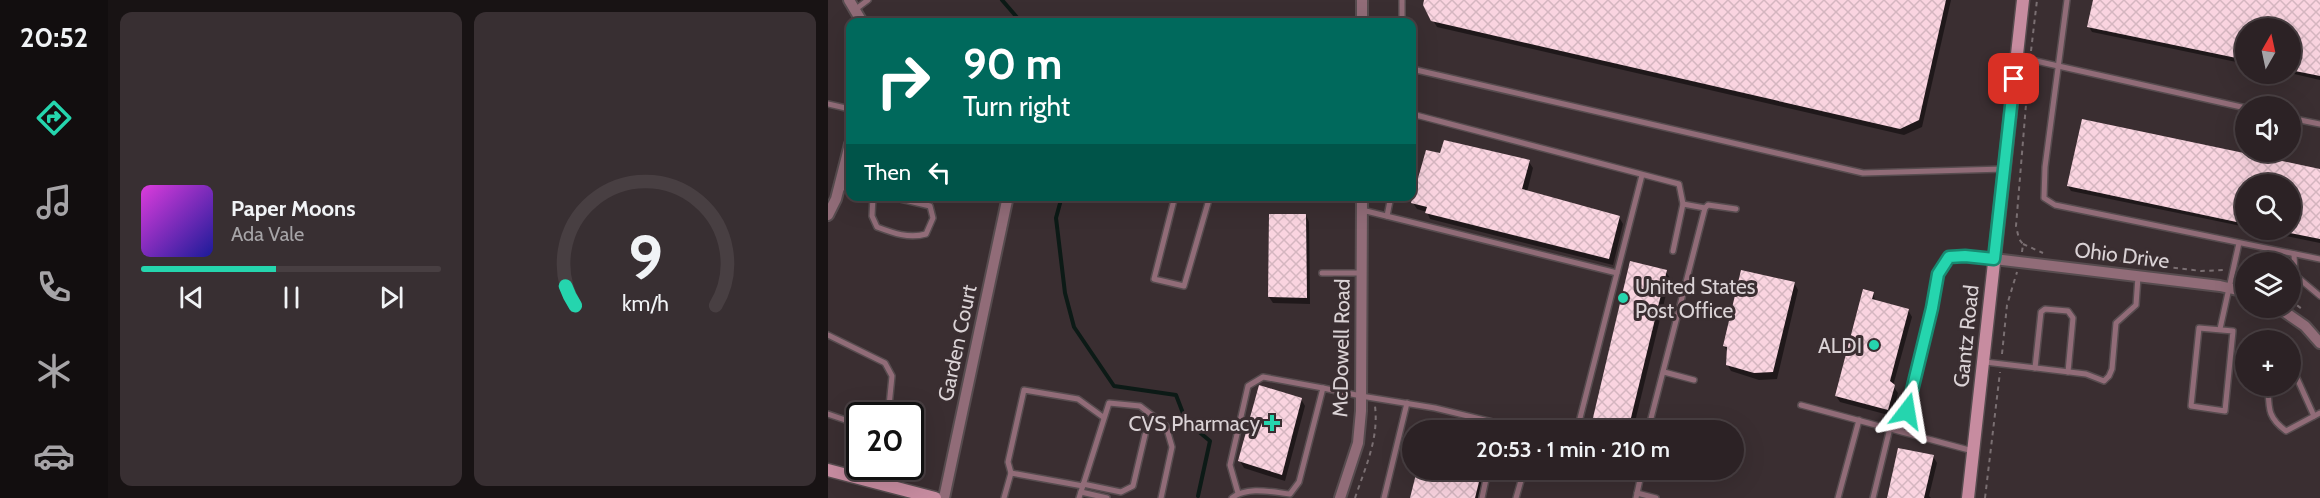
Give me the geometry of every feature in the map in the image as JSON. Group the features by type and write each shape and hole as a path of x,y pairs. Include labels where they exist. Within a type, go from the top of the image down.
{"main road":[{"name":"Gantz Road","path":"1968,498 2023,0"},
{"path":"828,470 935,498"}],"street":[{"path":"1362,0 1362,18"},
{"path":"853,4 860,18"},
{"path":"828,215 845,188"},
{"name":"Garden Court","path":"944,498 1007,201"},
{"name":"McDowell Road","path":"1340,498 1358,442 1361,396 1362,201"},
{"name":"Ohio Drive","path":"1994,259 2235,289"},
{"path":"2293,318 2305,326 2320,343"}],"lane":[{"path":"853,4 868,0"},
{"path":"1402,0 1402,18"},
{"path":"2067,0 2045,167 2044,198 2055,205 2284,252"},
{"path":"2016,57 2057,68 2235,106"},
{"path":"1416,70 1863,173 2004,169"},
{"path":"828,104 846,108"},
{"path":"1416,115 1679,184 1683,204 1673,251"},
{"path":"2301,120 2320,124"},
{"path":"1580,420 1642,175"},
{"path":"873,201 872,216 877,227 895,234 918,236 926,234 933,218 930,206 909,201"},
{"path":"1173,201 1154,279 1184,286 1209,201"},
{"path":"1387,216 1390,201"},
{"path":"1683,204 1705,208 1707,205 1736,208"},
{"path":"1651,420 1705,208"},
{"path":"1362,210 1617,273"},
{"path":"2220,329 2239,243"},
{"path":"2301,255 2320,259"},
{"path":"1901,431 1932,308 1938,274 1949,257 1994,259"},
{"path":"1322,273 1362,273"},
{"path":"1983,362 2086,374 2104,381 2109,376 2116,323 2136,305 2138,277"},
{"path":"2301,280 2320,296"},
{"path":"2035,368 2042,312 2045,309 2068,311 2073,318 2068,372"},
{"path":"2199,328 2220,329 2233,331 2225,411 2191,406 2199,328"},
{"path":"828,335 885,363 892,376 889,402"},
{"path":"1664,372 1694,380"},
{"path":"1238,493 1230,465 1248,386 1263,377 1407,403 1471,420"},
{"path":"2269,396 2270,412 2275,423 2286,431 2317,415 2301,385"},
{"path":"1232,498 1238,493 1257,491 1290,494 1299,482 1323,388"},
{"path":"1004,498 1011,473 1008,462 1024,390 1078,399 1103,417"},
{"path":"1082,490 1109,403 1121,404 1140,406 1166,426 1172,447 1161,498"},
{"path":"1384,498 1407,403"},
{"path":"1801,405 1973,452"},
{"path":"828,414 846,420"},
{"path":"1838,498 1859,420"},
{"path":"1873,498 1890,428"},
{"path":"1082,490 1121,492 1133,486 1145,435"},
{"path":"1011,473 1107,498"},
{"path":"1482,498 1486,480"},
{"path":"1516,498 1521,480"},
{"path":"1640,480 1636,496 1656,498"}],"path":[{"path":"2023,244 2044,253"},
{"path":"2094,259 2201,271 2232,271"}],"building":[{"path":"1424,0 1946,0 1919,120 1900,129 1431,21 1423,5"},
{"path":"2093,0 2320,0 2320,76 2301,72 2301,18 2235,18 2235,58 2087,27"},
{"path":"2082,119 2235,151 2235,162 2287,162 2320,169 2320,239 2301,235 2301,174 2235,174 2235,222 2067,186"},
{"path":"1444,140 1530,160 1522,189 1620,216 1609,259 1425,213 1427,207 1411,203 1416,201 1416,185 1426,150 1440,153"},
{"path":"1269,214 1306,214 1307,298 1268,297"},
{"path":"1630,261 1667,270 1630,420 1592,420"},
{"path":"1741,270 1795,282 1773,372 1754,373 1726,365 1727,347 1723,346"},
{"name":"ALDI","path":"1863,289 1874,292 1872,299 1909,309 1890,381 1895,385 1888,410 1835,396"},
{"name":"CVS Pharmacy","path":"1259,385 1302,398 1282,475 1238,461"},
{"path":"1898,448 1934,455 1924,498 1887,498"},
{"path":"1414,480 1480,480 1475,498 1410,498"}],"waterway":[{"path":"1002,0 1018,18"},
{"path":"1061,201 1056,218 1065,293 1074,327 1114,386 1176,395 1186,421 1210,441 1198,496"}],"place":[{"name":"United States Post Office","path":"1623,298"},
{"name":"ALDI","path":"1874,345"},
{"name":"CVS Pharmacy","path":"1272,423"}],"route":[{"path":"1907,411 1938,274 1949,257 1994,259 2014,79"}]}
